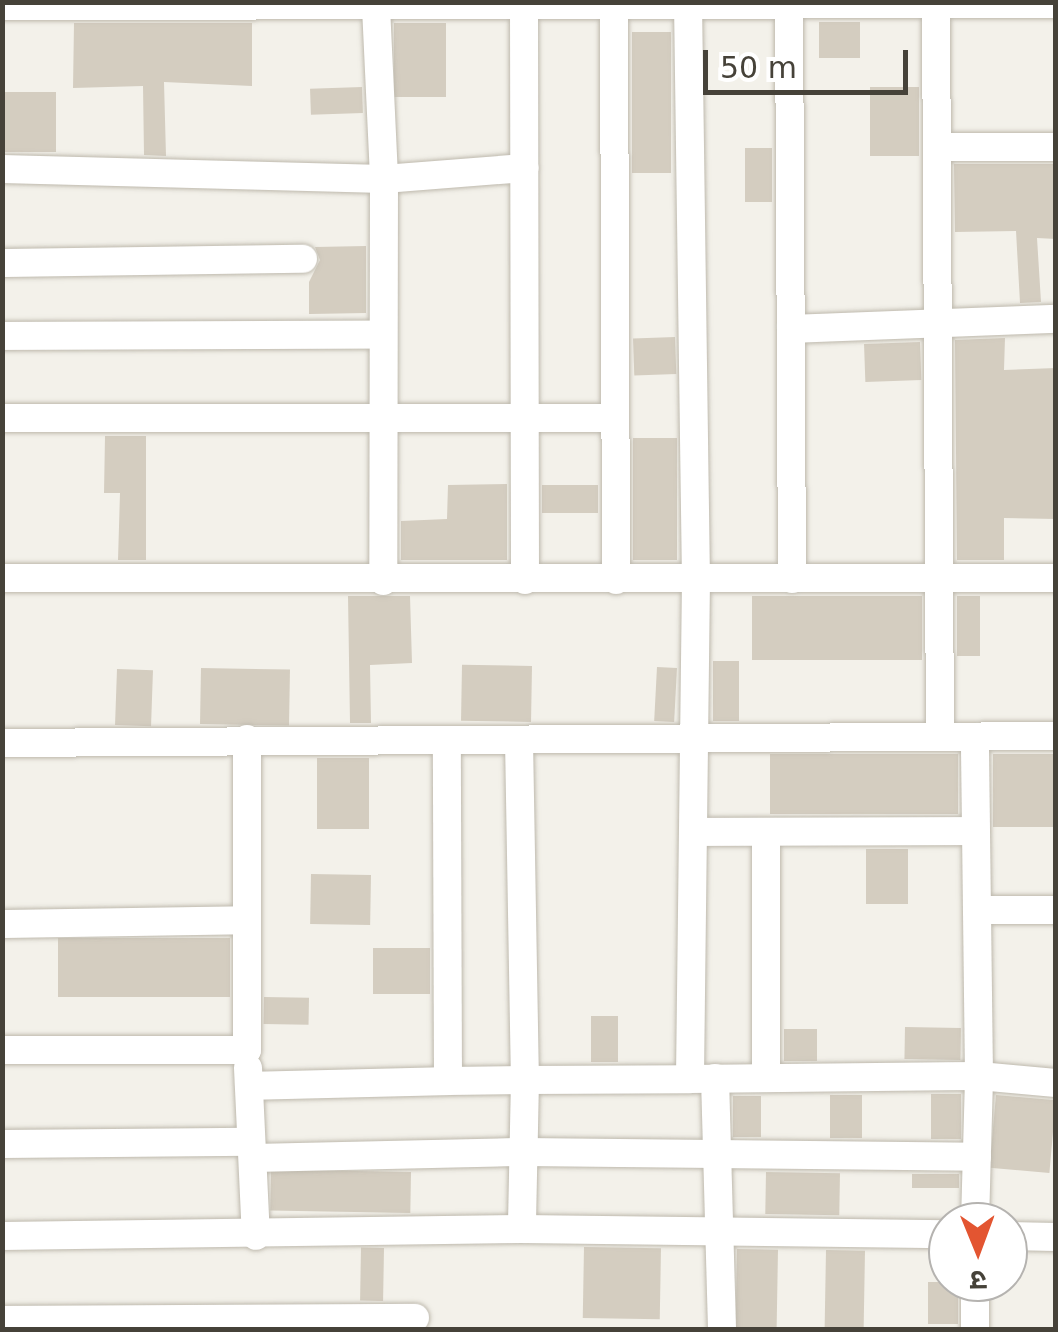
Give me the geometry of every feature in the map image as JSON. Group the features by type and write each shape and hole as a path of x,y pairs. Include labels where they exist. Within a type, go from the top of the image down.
{"street":[{"path":"936,4 940,737"},
{"path":"2,6 1056,4"},
{"path":"688,5 696,580 692,832 702,1078 719,1153 722,1330"},
{"path":"376,6 384,179 383,581"},
{"path":"789,6 792,579"},
{"path":"524,7 524,580"},
{"path":"614,7 616,580"},
{"path":"939,146 1056,147"},
{"path":"2,170 384,179 524,168"},
{"path":"2,262 302,258"},
{"path":"790,330 940,320 1056,319"},
{"path":"2,336 382,335"},
{"path":"2,418 615,418"},
{"path":"2,578 1056,578"},
{"path":"2,743 1056,736"},
{"path":"975,737 979,1076 976,1202"},
{"path":"247,739 247,1050 256,1236"},
{"path":"447,740 448,1081"},
{"path":"519,740 525,1080 522,1228"},
{"path":"692,832 976,831"},
{"path":"766,834 766,1076"},
{"path":"977,910 1056,910"},
{"path":"2,924 247,920"},
{"path":"2,1050 247,1050"},
{"path":"249,1086 766,1076 979,1076 1056,1083"},
{"path":"2,1144 977,1157"},
{"path":"2,1236 256,1236 522,1228 928,1234"},
{"path":"1028,1236 1056,1237"},
{"path":"975,1302 976,1330"},
{"path":"2,1320 415,1318"}],"building":[{"path":"819,22 860,22 860,58 819,58"},
{"path":"74,23 252,23 252,86 164,82 166,156 144,155 143,86 73,88"},
{"path":"394,23 446,23 446,97 394,97"},
{"path":"632,32 671,32 671,173 632,173"},
{"path":"362,87 363,113 311,115 310,89"},
{"path":"870,87 919,87 919,156 870,156"},
{"path":"2,92 56,92 56,152 2,152"},
{"path":"745,148 772,148 772,202 745,202"},
{"path":"954,164 1056,164 1056,239 1037,238 1041,302 1020,303 1016,231 955,232"},
{"path":"366,246 366,313 309,314 309,282 320,260 315,247"},
{"path":"675,337 676,374 634,375 633,338"},
{"path":"1005,338 1004,370 1056,368 1056,519 1004,518 1004,560 957,560 955,340"},
{"path":"920,342 921,380 865,382 864,344"},
{"path":"105,436 146,436 146,560 118,560 120,493 104,493"},
{"path":"633,438 677,438 677,560 633,560"},
{"path":"507,484 507,560 401,560 401,521 447,519 448,485"},
{"path":"542,485 598,485 598,513 542,513"},
{"path":"348,596 410,596 412,663 370,665 371,723 350,723"},
{"path":"752,596 922,596 922,660 752,660"},
{"path":"957,596 980,596 980,656 957,656"},
{"path":"713,661 739,661 739,721 713,721"},
{"path":"462,665 532,666 531,722 461,721"},
{"path":"657,667 677,668 674,722 654,721"},
{"path":"201,668 290,670 289,726 200,724"},
{"path":"117,669 153,670 151,726 115,725"},
{"path":"770,754 958,754 958,814 770,814"},
{"path":"993,754 1056,754 1056,827 993,827"},
{"path":"317,758 369,758 369,829 317,829"},
{"path":"866,849 908,849 908,904 866,904"},
{"path":"311,874 371,875 370,925 310,924"},
{"path":"58,938 230,938 230,997 58,997"},
{"path":"373,948 430,948 430,994 373,994"},
{"path":"264,997 309,998 309,1025 264,1024"},
{"path":"591,1016 618,1016 618,1062 591,1062"},
{"path":"905,1027 961,1028 960,1060 904,1059"},
{"path":"784,1029 817,1029 817,1061 784,1061"},
{"path":"931,1094 961,1094 961,1139 931,1139"},
{"path":"830,1095 862,1095 862,1138 830,1138"},
{"path":"996,1095 1056,1100 1049,1173 990,1168"},
{"path":"733,1096 761,1096 761,1137 733,1137"},
{"path":"271,1170 411,1172 410,1213 270,1211"},
{"path":"766,1172 840,1173 839,1215 765,1214"},
{"path":"912,1174 959,1174 959,1188 912,1188"},
{"path":"584,1247 661,1248 660,1319 583,1318"},
{"path":"361,1248 384,1248 383,1301 360,1301"},
{"path":"737,1249 778,1250 777,1330 736,1329"},
{"path":"826,1250 865,1251 864,1330 825,1330"},
{"path":"928,1302 958,1302 958,1324 928,1324"}]}
